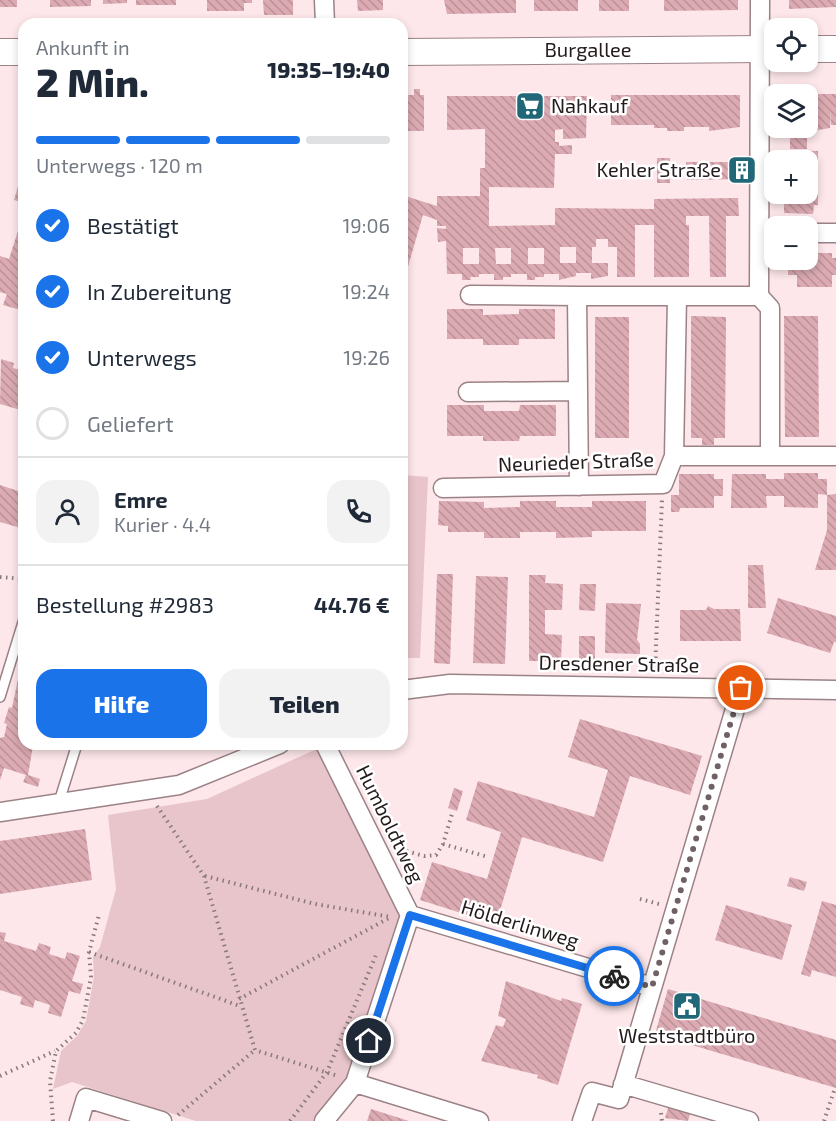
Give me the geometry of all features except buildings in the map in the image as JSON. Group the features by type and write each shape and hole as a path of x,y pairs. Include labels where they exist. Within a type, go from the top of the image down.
{"street":[{"path":"324,0 325,18"},
{"path":"760,0 764,28"},
{"name":"Burgallee","path":"408,52 764,49"},
{"path":"818,49 836,49"},
{"path":"0,52 18,52"},
{"path":"767,72 767,216"},
{"path":"818,233 836,233"},
{"path":"759,296 764,257"},
{"path":"470,295 759,296 770,308 770,455"},
{"path":"577,296 579,486"},
{"path":"674,456 677,297"},
{"path":"468,392 578,391"},
{"name":"Neurieder Straße","path":"443,488 663,484 674,456 836,456"},
{"name":"Dresdener Straße","path":"408,689 450,684 836,690"},
{"path":"582,1121 592,1092 619,1099 741,688"},
{"path":"0,812 147,791 192,780 265,750"},
{"name":"Humboldtweg","path":"324,1121 356,1083 410,915 329,750"},
{"name":"Hölderlinweg","path":"410,915 652,987"},
{"path":"356,1083 478,1121"},
{"path":"623,1084 749,1121"},
{"path":"79,1121 86,1098 162,1121"}],"lane":[{"path":"0,697 18,638"},
{"path":"58,805 75,750"}],"path":[{"path":"654,686 663,484"},
{"path":"0,577 18,578"},
{"path":"147,791 204,876 255,1050"},
{"path":"374,843 424,856 436,855 443,844 452,814"},
{"path":"443,844 488,857"},
{"path":"204,876 315,904 391,917"},
{"path":"0,1076 56,1051 76,1033 83,1020 91,977 89,952 99,915"},
{"path":"387,928 391,917"},
{"path":"239,999 391,917"},
{"path":"290,1121 327,1072 378,950"},
{"path":"89,952 241,1006"},
{"path":"255,1050 356,1083"},
{"path":"171,1121 255,1050"},
{"path":"53,1121 50,1082 56,1051"},
{"path":"824,1121 835,1088"}],"shaded area":[{"path":"408,475 428,477 420,658 408,658"},
{"path":"314,750 325,750 401,916 346,1085 314,1121 196,1121 72,1082 53,1089 61,1051 77,1036 86,1021 94,976 93,957 100,947 116,889 108,815 207,799"}],"way so far":[{"path":"614,976 652,987 741,688"}],"place":[{"name":"Nahkauf","path":"530,106"},
{"name":"Kehler Straße","path":"742,170"},
{"name":"Weststadtbüro","path":"687,1006"}],"route":[{"path":"369,1041 410,915 614,976"}]}
